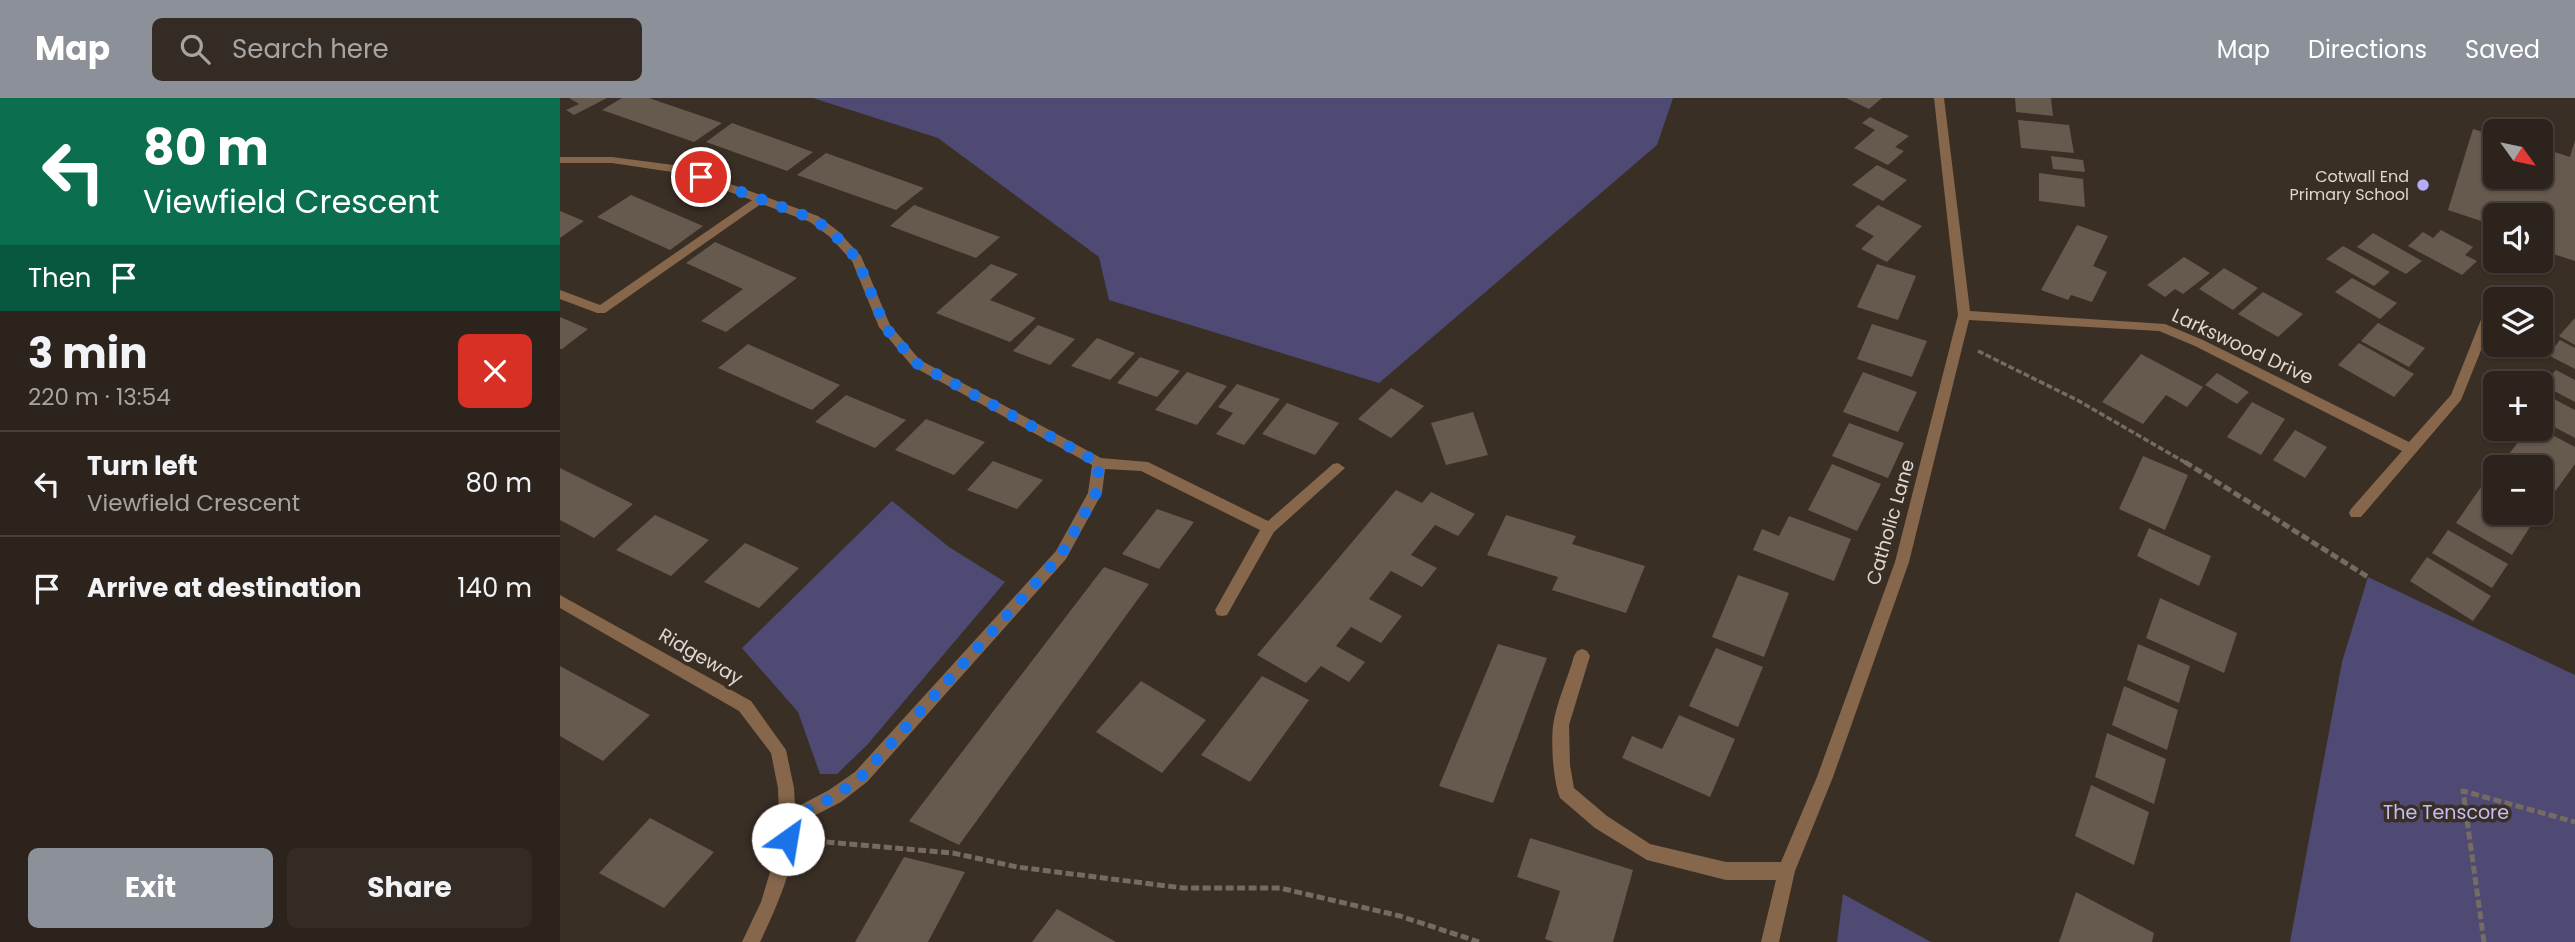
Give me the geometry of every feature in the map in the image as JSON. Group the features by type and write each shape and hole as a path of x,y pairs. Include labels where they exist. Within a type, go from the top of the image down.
{"street":[{"name":"Catholic Lane","path":"1770,942 1786,872 1825,777 1902,562 1964,315 1939,98"},
{"path":"560,160 649,163 681,170 814,219 834,234 857,259 885,327 916,363 1099,463 1143,466 1269,527"},
{"path":"560,294 601,310 761,198"},
{"name":"Larkswood Drive","path":"1964,315 2161,327 2199,343 2410,449"},
{"path":"2356,513 2456,397 2483,330"},
{"path":"789,820 835,796 861,777 1061,555 1096,493 1099,463"},
{"path":"1222,610 1269,527 1338,468"},
{"name":"Ridgeway","path":"560,601 745,706 778,750 789,820 788,839 769,904 751,942"},
{"path":"1582,656 1561,725 1566,792 1601,822 1647,852 1726,871 1786,872"}],"path":[{"path":"1957,342 2045,381 2191,466 2368,577"},
{"path":"2484,942 2463,792 2575,822"},
{"path":"788,839 953,853 1017,867 1184,888 1280,888 1400,916 1479,942"}],"green space":[{"path":"813,98 1673,98 1657,145 1379,383 1109,300 1099,257 938,138"},
{"path":"892,501 949,547 1005,582 867,745 837,774 820,774 798,712 742,648"},
{"name":"The Tenscore","path":"2368,577 2575,675 2575,942 2290,942 2342,662"},
{"path":"1843,894 1931,942 1837,942"}],"building":[{"path":"569,98 607,98 574,115 566,110 579,104"},
{"path":"622,98 649,98 722,123 694,142 602,110"},
{"path":"1846,98 1882,98 1869,109"},
{"path":"2015,98 2051,98 2053,116 2016,112"},
{"path":"1870,117 1909,136 1895,147 1904,151 1888,165 1854,148 1875,130 1862,123"},
{"path":"2018,120 2069,125 2074,153 2021,148"},
{"path":"732,123 813,152 787,171 706,142"},
{"path":"2473,129 2483,132 2483,189 2553,189 2553,152 2570,157 2575,140 2575,261 2553,254 2553,203 2483,203 2483,222 2448,210"},
{"path":"826,153 924,188 896,210 797,175"},
{"path":"2051,156 2083,160 2085,172 2053,169"},
{"path":"1877,165 1907,180 1883,201 1852,185"},
{"path":"2039,173 2083,179 2085,207 2039,201"},
{"path":"631,195 703,226 670,250 597,217"},
{"path":"914,205 1000,237 976,258 890,226"},
{"path":"1878,205 1922,226 1887,262 1861,249 1874,236 1855,226"},
{"path":"560,211 584,221 560,238"},
{"path":"2077,225 2108,236 2093,266 2107,272 2092,302 2071,295 2068,300 2041,290"},
{"path":"2441,230 2473,247 2465,255 2477,261 2462,275 2408,246 2423,232 2433,238"},
{"path":"2373,233 2422,261 2406,274 2357,247"},
{"path":"715,242 797,278 726,332 701,321 743,289 686,263"},
{"path":"2343,246 2390,272 2374,286 2326,259"},
{"path":"2184,257 2210,273 2183,294 2175,289 2165,297 2147,285"},
{"path":"991,264 1018,274 990,300 1036,318 1010,342 936,313"},
{"path":"1877,264 1916,276 1898,320 1857,307"},
{"path":"2224,268 2258,288 2233,310 2199,289"},
{"path":"2352,278 2397,303 2380,319 2335,292"},
{"path":"2263,292 2303,314 2278,337 2238,314"},
{"path":"560,317 588,329 562,349 560,349"},
{"path":"2575,318 2575,345 2559,336"},
{"path":"2378,323 2425,348 2409,367 2361,341"},
{"path":"1872,324 1927,341 1912,377 1857,359"},
{"path":"1038,325 1075,339 1050,365 1013,351"},
{"path":"1097,338 1135,353 1110,380 1071,366"},
{"path":"2560,340 2575,348 2575,369 2552,357 2553,349"},
{"path":"2359,343 2414,374 2394,397 2338,365"},
{"path":"748,344 840,385 812,410 718,368"},
{"path":"2141,354 2203,387 2187,407 2166,395 2143,424 2102,402"},
{"path":"1140,357 1180,371 1157,397 1117,383"},
{"path":"2556,370 2575,380 2575,402 2553,390 2553,373"},
{"path":"1187,372 1227,386 1197,425 1155,410"},
{"path":"1863,372 1917,392 1898,432 1843,412"},
{"path":"2217,373 2249,392 2237,404 2205,385"},
{"path":"1237,384 1280,399 1244,445 1216,434 1233,413 1218,407"},
{"path":"1391,388 1424,406 1391,438 1358,419"},
{"path":"846,395 906,420 875,448 815,422"},
{"path":"2553,399 2575,410 2575,438 2553,426"},
{"path":"2252,402 2285,419 2261,455 2227,437"},
{"path":"1287,403 1339,423 1315,455 1262,434"},
{"path":"1473,412 1488,455 1446,465 1431,423"},
{"path":"926,419 985,442 954,475 895,450"},
{"path":"1849,423 1904,443 1888,478 1832,456"},
{"path":"2295,430 2327,447 2305,478 2273,460"},
{"path":"2553,435 2575,447 2575,464 2553,494 2553,455 2508,455 2519,441 2553,441"},
{"path":"2143,456 2188,475 2165,530 2119,509"},
{"path":"993,461 1043,480 1017,509 967,490"},
{"path":"1832,464 1881,484 1857,531 1808,510"},
{"path":"560,468 633,504 594,538 560,520"},
{"path":"2483,484 2483,525 2531,525 2512,555 2456,523"},
{"path":"1396,490 1422,503 1431,492 1475,514 1458,536 1435,525 1411,555 1437,568 1422,587 1391,571 1369,599 1402,616 1381,643 1351,627 1336,646 1365,662 1349,682 1321,666 1306,683 1257,655"},
{"path":"1157,509 1194,522 1159,569 1122,554"},
{"path":"655,515 709,540 671,576 616,550"},
{"path":"1506,515 1576,536 1572,544 1645,566 1626,613 1552,590 1558,577 1487,555"},
{"path":"1789,516 1851,539 1834,581 1753,550 1762,529 1779,536"},
{"path":"2149,528 2211,556 2199,586 2137,556"},
{"path":"2448,530 2508,564 2492,588 2432,553"},
{"path":"745,543 799,568 759,608 704,582"},
{"path":"2427,557 2491,596 2473,621 2410,581"},
{"path":"1104,567 1149,584 959,845 909,821"},
{"path":"1738,575 1789,593 1764,657 1712,637"},
{"path":"2160,598 2237,633 2224,673 2146,638"},
{"path":"1498,644 1547,658 1493,803 1439,786"},
{"path":"2138,644 2190,666 2179,703 2127,680"},
{"path":"1716,648 1763,667 1738,727 1689,706"},
{"path":"560,666 650,715 603,761 560,736"},
{"path":"1262,676 1309,700 1250,782 1201,755"},
{"path":"1141,681 1206,720 1162,773 1096,732"},
{"path":"2124,686 2178,710 2167,750 2112,725"},
{"path":"1679,715 1735,739 1710,797 1622,758 1632,736 1662,749"},
{"path":"2107,733 2166,759 2154,804 2095,777"},
{"path":"2091,785 2149,812 2134,865 2075,836"},
{"path":"650,818 714,852 664,908 599,873"},
{"path":"1530,838 1633,870 1613,942 1554,942 1545,939 1560,891 1517,877"},
{"path":"904,857 965,872 928,942 855,942"},
{"path":"2076,892 2154,933 2152,942 2059,942"},
{"path":"1057,909 1116,942 1032,942"}],"place":[{"name":"Cotwall End Primary School","path":"2423,185"}],"route":[{"path":"701,177 814,219 834,234 857,259 885,327 916,363 1080,450 1099,463 1096,493 1061,555 861,777 835,796 789,820 788,839"}]}
